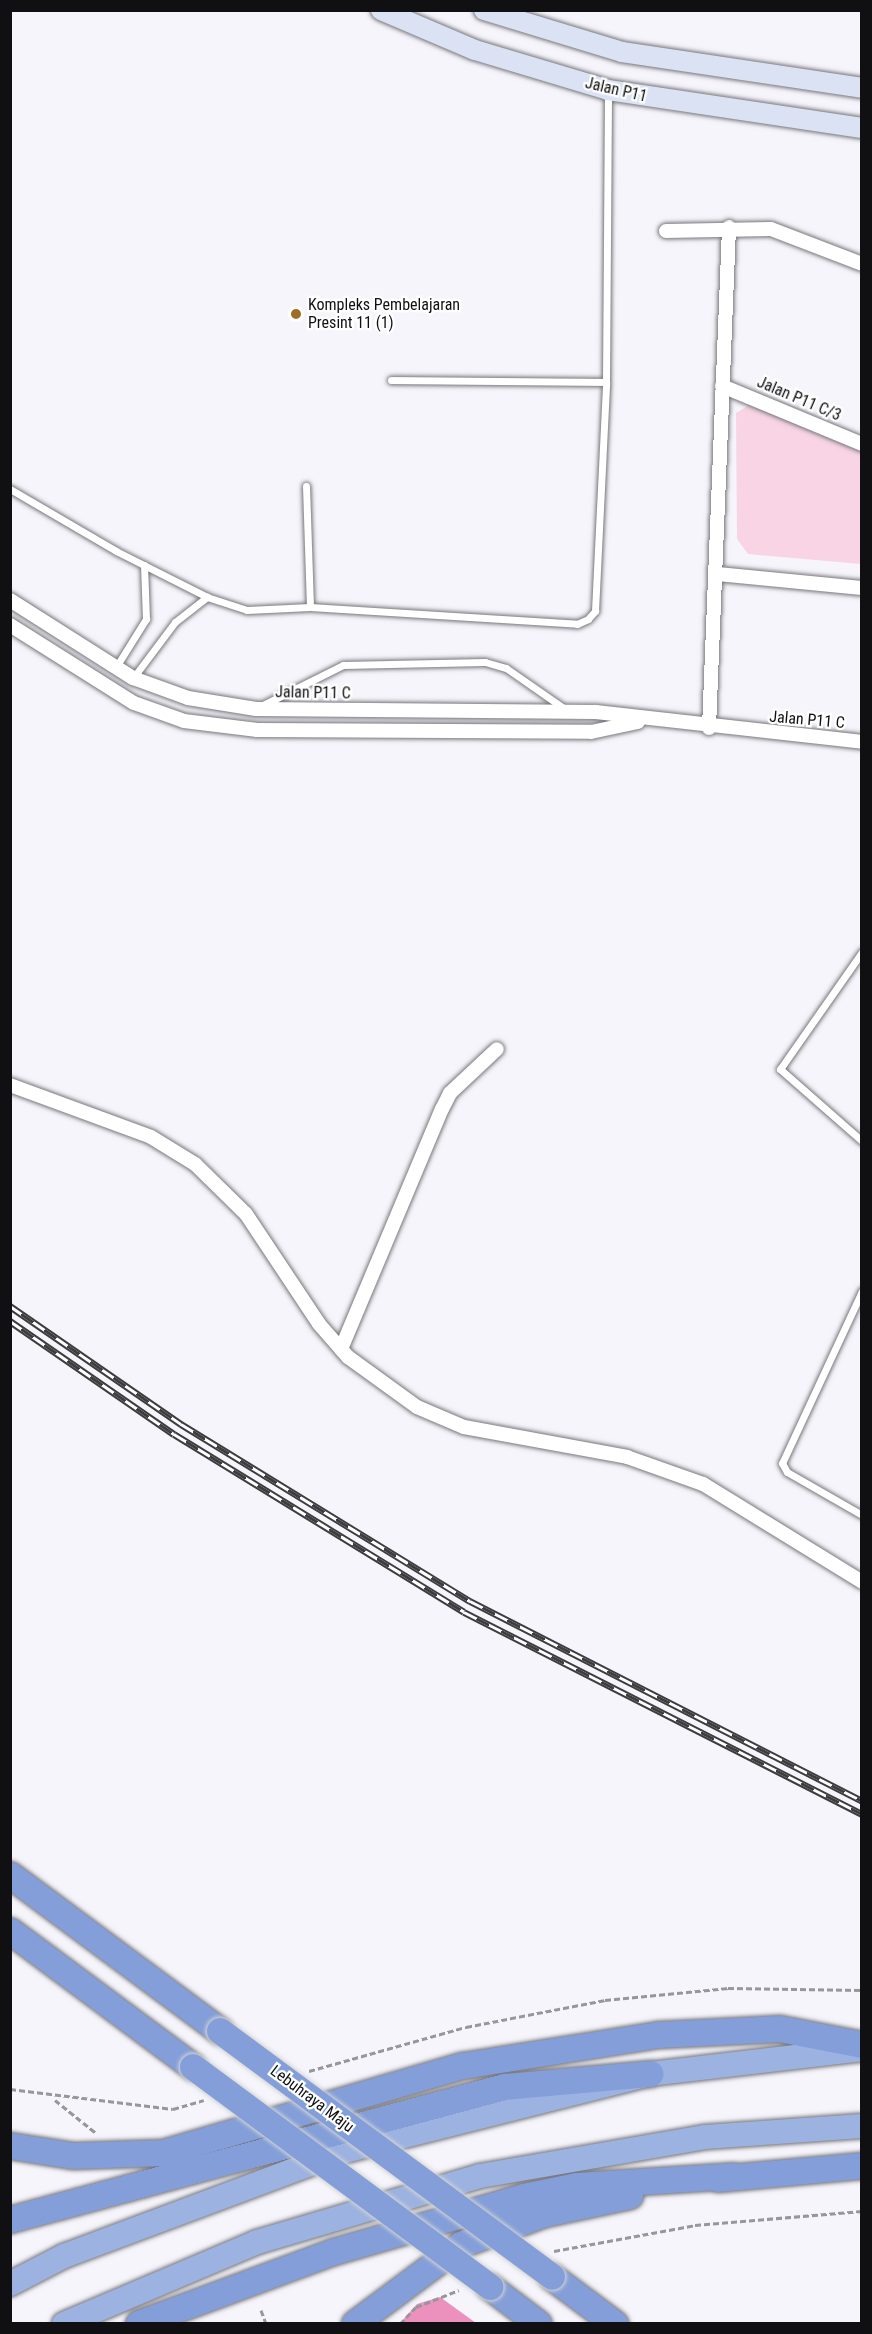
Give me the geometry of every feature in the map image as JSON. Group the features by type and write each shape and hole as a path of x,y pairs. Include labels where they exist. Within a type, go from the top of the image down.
{"highway":[{"name":"Lebuhraya Maju","path":"10,1875 220,2031 550,2266 615,2324"},
{"path":"10,1931 480,2286 538,2324"},
{"path":"10,2146 74,2156 163,2153 463,2066 659,2036 780,2029 861,2047"},
{"path":"10,2220 505,2087 650,2074 861,2047"},
{"path":"10,2284 64,2256 345,2151 650,2074"},
{"path":"64,2324 257,2242 480,2176 693,2138 861,2126"},
{"path":"139,2324 334,2252 524,2197 577,2186 861,2166"},
{"path":"356,2324 460,2245 502,2227 734,2176"}],"main road":[{"name":"Jalan P11","path":"381,10 475,50 608,90 861,128"},
{"path":"484,10 622,52 861,88"}],"street":[{"path":"666,231 729,227 796,236 861,264"},
{"path":"709,728 717,574 729,227"},
{"name":"Jalan P11 C/3","path":"722,386 861,444"},
{"path":"717,574 861,588"},
{"name":"Jalan P11 C","path":"10,600 133,678 188,698 256,709 568,712 861,742"},
{"name":"Jalan P11 C","path":"10,625 134,703 184,721 257,730 591,732 643,721"},
{"path":"341,1349 446,1101 497,1050"},
{"path":"10,1084 151,1137 195,1164 246,1214 341,1349 378,1383 464,1427 627,1457 703,1484 861,1582"}],"lane":[{"path":"10,489 144,565 207,597 247,610 310,607 577,624 588,619 595,611 606,382 608,90"},
{"path":"391,380 606,382"},
{"path":"306,486 310,607"},
{"path":"116,667 146,619 144,565"},
{"path":"133,678 175,622 207,597"},
{"path":"256,709 343,665 485,662 506,668 568,712"},
{"path":"861,952 780,1069 861,1141"},
{"path":"861,1291 782,1463 787,1472 861,1515"}],"path":[{"path":"297,2074 466,2027 605,2000 728,1988 861,1990"},
{"path":"10,2089 53,2098 173,2109 207,2100"},
{"path":"53,2098 97,2134"},
{"path":"550,2266 695,2225 861,2211"},
{"path":"400,2324 416,2307 480,2286"},
{"path":"261,2310 266,2324"}],"shaded area":[{"path":"751,404 861,451 861,564 748,554 737,539 736,413"},
{"path":"440,2297 476,2323 400,2323 417,2304"}],"railway":[{"path":"10,1306 181,1424 470,1601 862,1801"},
{"path":"10,1321 174,1434 464,1612 862,1814"}],"place":[{"name":"Kompleks Pembelajaran Presint 11 (1)","path":"296,314"}]}
